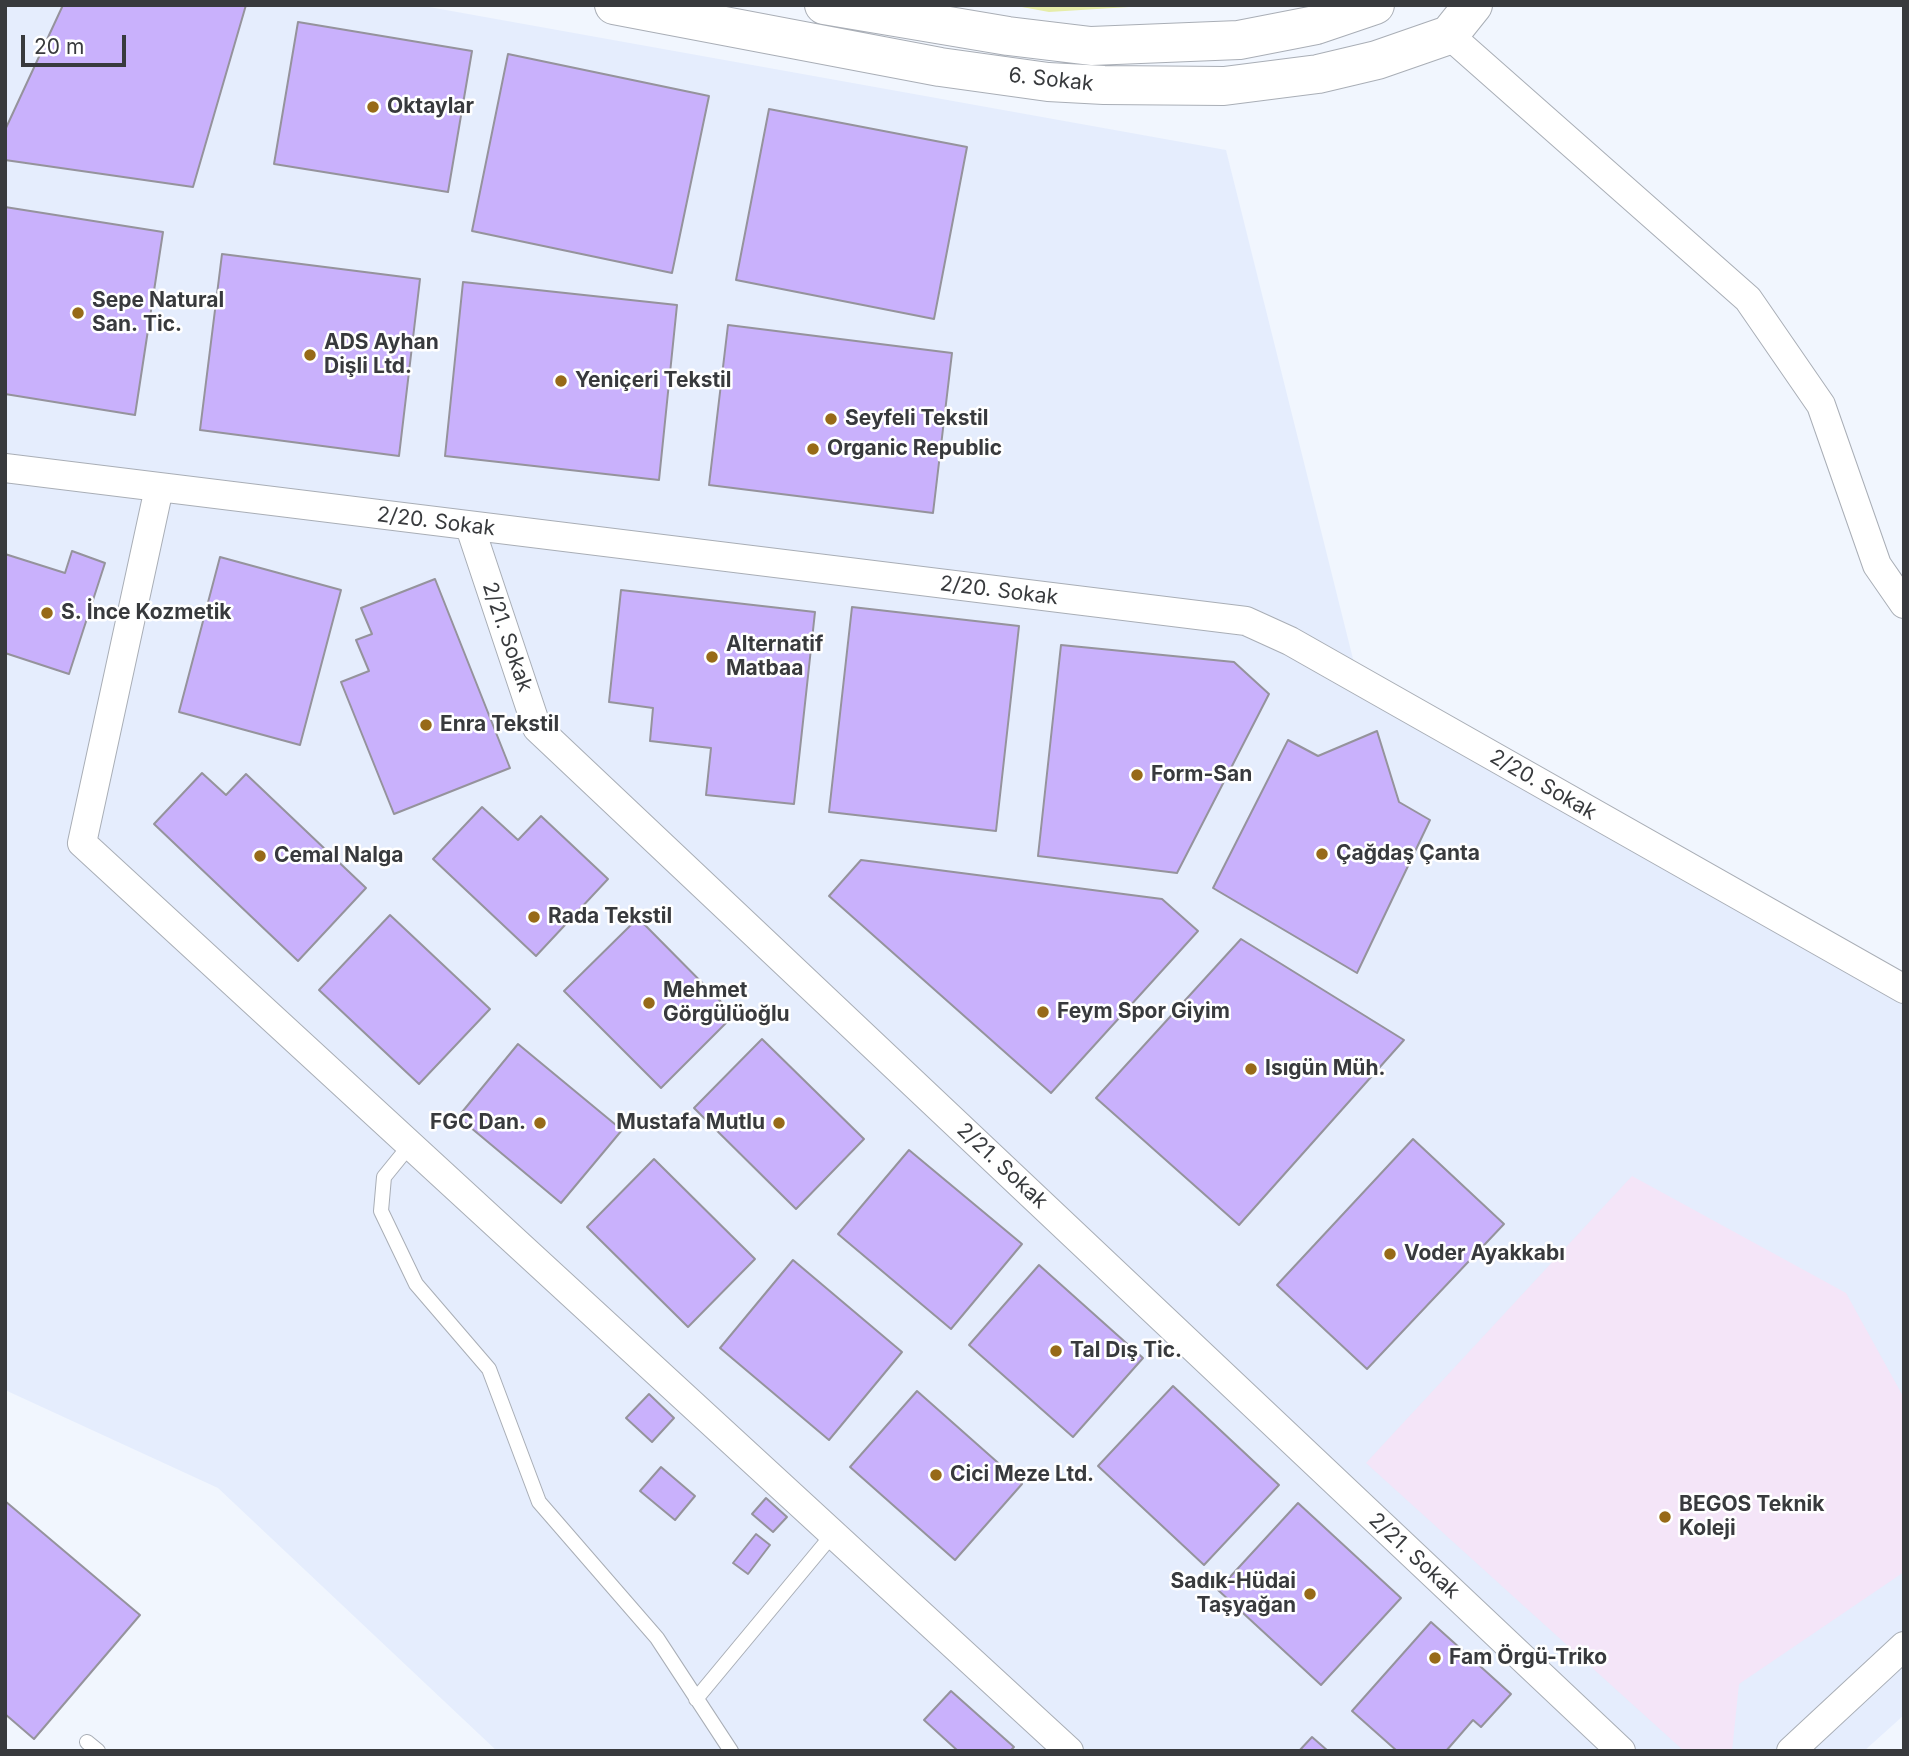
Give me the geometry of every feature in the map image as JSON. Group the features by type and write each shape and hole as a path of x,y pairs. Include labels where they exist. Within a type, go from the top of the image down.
{"main road":[{"name":"6. Sokak","path":"614,5 940,67 1048,82 1104,85 1224,86 1318,74 1377,60 1449,35"},
{"name":"6. Sokak","path":"824,5 996,34 1091,46 1239,40 1316,25 1375,5"},
{"path":"1449,35 1474,5"}],"street":[{"path":"1449,35 1748,299 1821,405 1877,565 1904,604"},
{"name":"2/20. Sokak","path":"5,468 1246,621 1290,641 1903,989"},
{"path":"159,488 82,843 1069,1751"},
{"name":"2/21. Sokak","path":"470,527 537,728 1621,1751"},
{"path":"1791,1751 1904,1646"}],"lane":[{"path":"410,1145 384,1177 382,1211 416,1284 489,1369 538,1502 657,1638 731,1751"},
{"path":"696,1699 833,1534"}],"shaded area":[{"path":"5,5 418,5 1226,150 1357,675 1904,975 1904,1715 1864,1751 497,1751 218,1488 5,1390"},
{"name":"BEGOS Teknik Koleji","path":"1632,1176 1846,1293 1904,1398 1904,1572 1739,1684 1732,1751 1684,1751 1366,1463"}],"green space":[{"path":"1011,5 1161,5 1049,12"}],"building":[{"path":"63,5 246,5 193,187 5,160 5,130"},
{"name":"Oktaylar","path":"298,22 472,51 448,192 274,164"},
{"path":"508,54 709,96 672,273 472,231"},
{"path":"769,109 967,147 934,319 736,280"},
{"name":"Sepe Natural San. Tic.","path":"5,207 163,232 135,415 5,394"},
{"name":"ADS Ayhan Dişli Ltd.","path":"222,254 420,279 399,456 200,430"},
{"name":"Yeniçeri Tekstil","path":"463,282 677,305 659,480 445,456"},
{"name":"Seyfeli Tekstil","path":"728,325 952,353 933,513 709,485"},
{"name":"S. İnce Kozmetik","path":"72,551 105,563 69,674 5,653 5,554 65,573"},
{"path":"220,557 341,590 300,745 179,712"},
{"name":"Enra Tekstil","path":"435,579 510,768 394,814 341,682 369,671 356,640 372,634 361,608"},
{"name":"Alternatif Matbaa","path":"621,590 815,612 794,804 706,795 711,748 650,741 653,708 609,702"},
{"path":"852,607 1019,626 996,831 829,812"},
{"name":"Form-San","path":"1061,645 1234,662 1269,694 1177,873 1038,856"},
{"name":"Çağdaş Çanta","path":"1377,731 1399,802 1430,820 1357,973 1213,888 1288,740 1318,756"},
{"name":"Cemal Nalga","path":"202,773 226,795 246,774 366,888 298,961 154,824"},
{"name":"Rada Tekstil","path":"482,807 518,840 541,816 608,879 536,956 433,859"},
{"name":"Feym Spor Giyim","path":"861,860 1162,899 1198,931 1051,1093 829,896"},
{"path":"390,915 490,1009 419,1084 319,990"},
{"name":"Mehmet Görgülüoğlu","path":"638,918 734,1015 661,1088 564,991"},
{"name":"Isıgün Müh.","path":"1241,939 1404,1040 1239,1225 1096,1098"},
{"name":"Mustafa Mutlu","path":"762,1039 864,1139 796,1209 694,1108"},
{"name":"FGC Dan.","path":"518,1044 622,1130 561,1203 458,1117"},
{"name":"Voder Ayakkabı","path":"1413,1139 1504,1224 1367,1369 1277,1285"},
{"path":"909,1150 1022,1244 951,1329 838,1234"},
{"path":"654,1159 755,1259 688,1327 587,1227"},
{"path":"793,1260 902,1352 829,1440 720,1348"},
{"name":"Tal Dış Tic.","path":"1039,1265 1143,1358 1073,1437 969,1345"},
{"path":"1173,1386 1279,1485 1204,1565 1098,1466"},
{"name":"Cici Meze Ltd.","path":"917,1391 1022,1484 955,1560 850,1467"},
{"path":"649,1394 674,1418 652,1442 626,1418"},
{"path":"661,1467 695,1496 675,1520 640,1491"},
{"path":"766,1498 787,1517 773,1532 752,1514"},
{"path":"5,1501 140,1615 34,1739 5,1714"},
{"name":"Sadık-Hüdai Taşyağan","path":"1298,1503 1401,1598 1321,1685 1218,1590"},
{"path":"756,1534 770,1545 748,1574 733,1563"},
{"name":"Fam Örgü-Triko","path":"1431,1622 1511,1694 1481,1727 1473,1720 1446,1751 1397,1751 1352,1711"},
{"path":"951,1691 1014,1747 1010,1751 958,1751 924,1720"},
{"path":"1312,1737 1328,1751 1299,1751"}],"place":[{"name":"Oktaylar","path":"373,107"},
{"name":"Sepe Natural San. Tic.","path":"78,313"},
{"name":"ADS Ayhan Dişli Ltd.","path":"310,355"},
{"name":"Yeniçeri Tekstil","path":"561,381"},
{"name":"Seyfeli Tekstil","path":"831,419"},
{"name":"Organic Republic","path":"813,449"},
{"name":"S. İnce Kozmetik","path":"47,613"},
{"name":"Alternatif Matbaa","path":"712,657"},
{"name":"Enra Tekstil","path":"426,725"},
{"name":"Form-San","path":"1137,775"},
{"name":"Çağdaş Çanta","path":"1322,854"},
{"name":"Cemal Nalga","path":"260,856"},
{"name":"Rada Tekstil","path":"534,917"},
{"name":"Mehmet Görgülüoğlu","path":"649,1003"},
{"name":"Feym Spor Giyim","path":"1043,1012"},
{"name":"Isıgün Müh.","path":"1251,1069"},
{"name":"FGC Dan.","path":"540,1123"},
{"name":"Mustafa Mutlu","path":"779,1123"},
{"name":"Voder Ayakkabı","path":"1390,1254"},
{"name":"Tal Dış Tic.","path":"1056,1351"},
{"name":"Cici Meze Ltd.","path":"936,1475"},
{"name":"BEGOS Teknik Koleji","path":"1665,1517"},
{"name":"Sadık-Hüdai Taşyağan","path":"1310,1594"},
{"name":"Fam Örgü-Triko","path":"1435,1658"}]}
